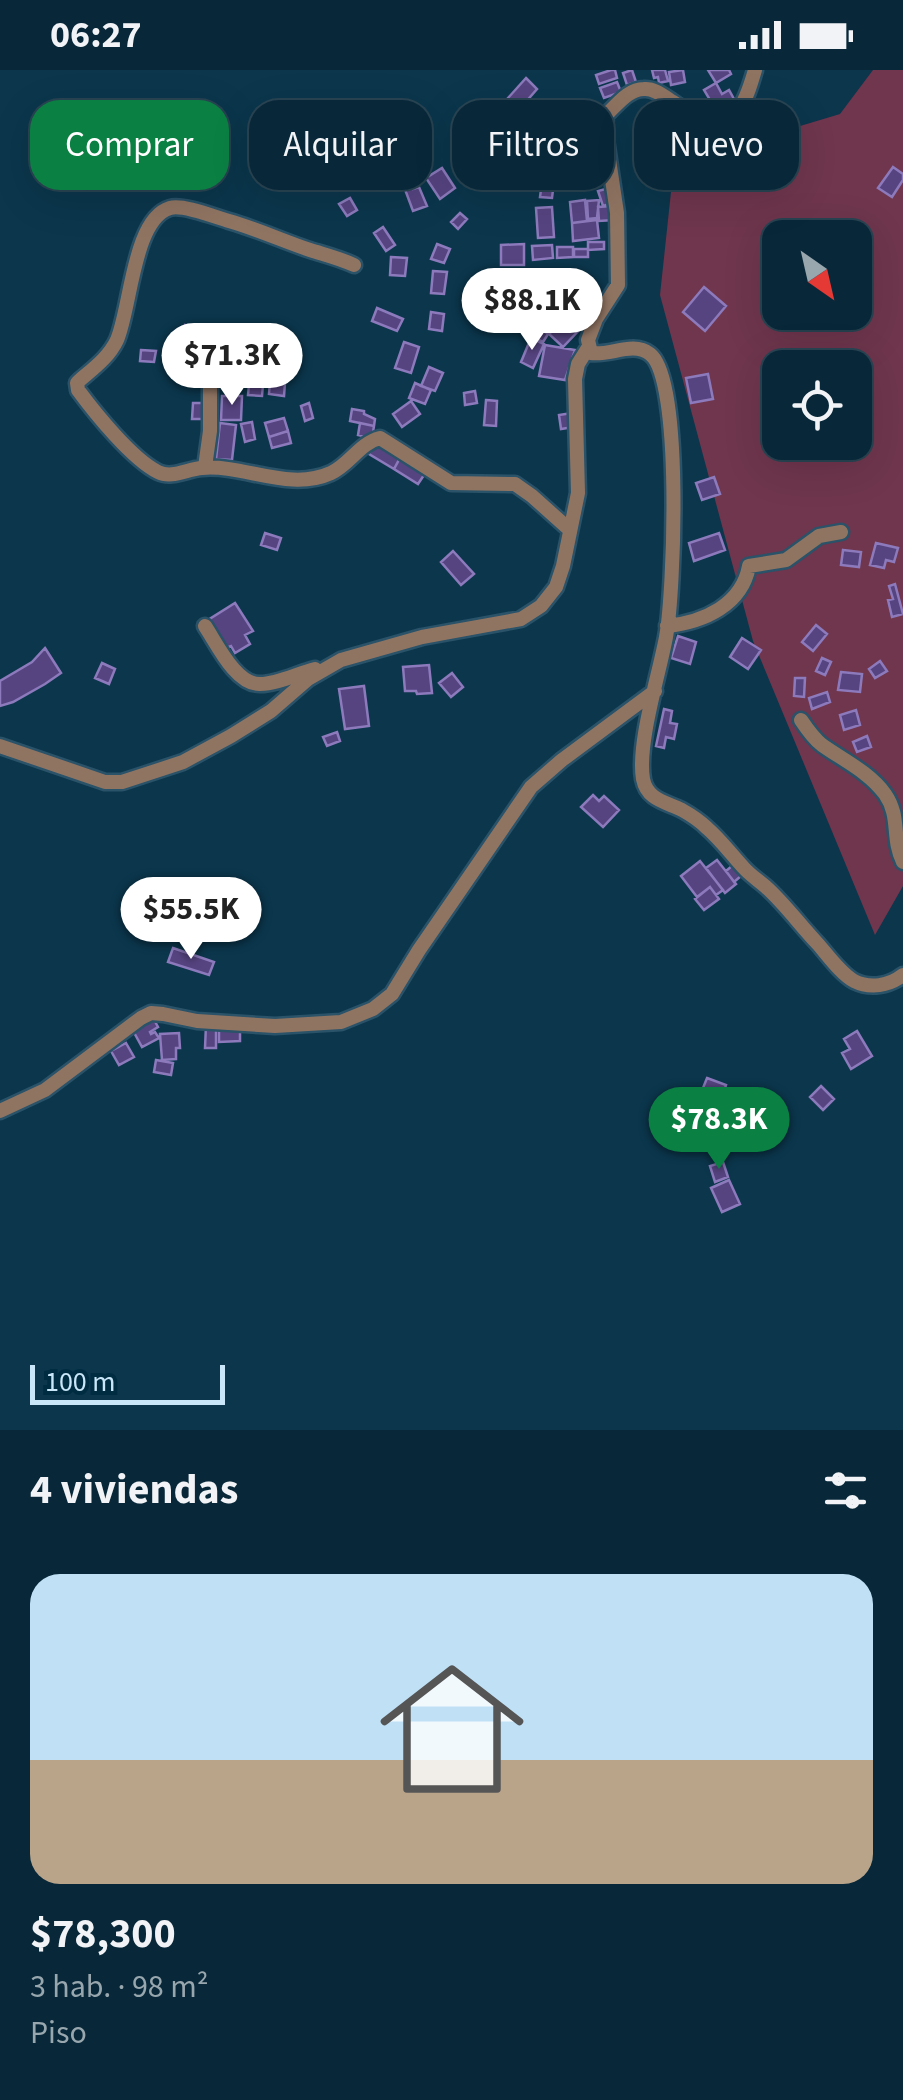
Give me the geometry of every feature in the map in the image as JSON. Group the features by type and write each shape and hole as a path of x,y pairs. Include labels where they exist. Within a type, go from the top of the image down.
{"street":[{"path":"0,746 105,782 122,782 183,762 232,736 341,660 422,637 521,619 541,606 556,587 563,566 578,493 578,364 588,348 596,319 618,285 617,213 605,133 606,115 628,94 645,88 658,92 699,119 725,121 745,102 755,70"},
{"path":"354,265 238,223 174,206 158,213 146,230 126,317 116,342 76,386 132,452 166,476 205,467 301,480 334,472 380,438 451,483 515,484 570,530"},
{"path":"588,348 599,354 626,349 652,355 665,388 673,446 667,626 645,746 645,788 654,798 685,812 707,828 852,980 874,987 903,976"},
{"path":"205,467 213,364"},
{"path":"667,626 718,611 743,587 749,566 786,560 819,536 840,532"},
{"path":"205,626 238,675 250,684 266,684 326,669"},
{"path":"0,1111 44,1090 151,1013 196,1022 275,1026 341,1022 373,1010 392,994 531,787 655,691"},
{"path":"801,720 820,744 884,792 896,820 895,844 903,862"}],"shaded area":[{"path":"873,70 903,70 903,886 875,935 753,641 660,295 671,190 799,190 799,126 840,114"}],"building":[{"path":"615,70 617,78 599,84 596,75"},
{"path":"632,70 636,82 627,85 623,73"},
{"path":"652,70 665,70 668,81 659,83"},
{"path":"683,70 685,82 671,85 669,72"},
{"path":"708,70 729,70 731,74 716,83"},
{"path":"526,78 537,89 527,100 506,100"},
{"path":"617,82 621,92 604,98 600,88"},
{"path":"716,83 722,94 729,90 734,99 710,100 704,90"},
{"path":"893,167 903,174 903,180 892,197 878,188"},
{"path":"442,168 452,183 452,190 440,199 432,187 432,174"},
{"path":"405,190 420,190 427,206 413,211"},
{"path":"541,190 553,190 552,198 540,197"},
{"path":"610,190 613,203 603,206 598,191"},
{"path":"350,198 357,210 347,216 339,204"},
{"path":"585,200 587,221 572,223 570,202"},
{"path":"599,200 597,218 588,219 587,201"},
{"path":"612,206 614,220 599,221 598,207"},
{"path":"552,207 554,237 538,238 536,208"},
{"path":"460,213 467,219 458,229 451,222"},
{"path":"597,220 599,238 573,241 572,223"},
{"path":"383,227 395,245 386,251 374,233"},
{"path":"588,242 604,242 604,249 588,250"},
{"path":"437,244 450,249 444,263 431,259"},
{"path":"524,244 524,265 501,265 501,245"},
{"path":"552,245 553,258 533,260 532,246"},
{"path":"557,247 573,247 573,257 557,258"},
{"path":"574,249 588,249 588,257 574,257"},
{"path":"391,257 407,258 405,276 390,275"},
{"path":"433,271 447,272 444,294 431,293"},
{"path":"704,287 726,306 705,331 683,312"},
{"path":"377,308 403,319 397,331 372,321"},
{"path":"431,312 444,314 442,331 429,329"},
{"path":"570,313 583,326 563,347 549,334"},
{"path":"185,325 204,328 202,344 190,342 188,358 171,355 174,338 183,340"},
{"path":"538,327 548,334 543,342 532,336"},
{"path":"531,338 544,344 533,368 521,362"},
{"path":"404,342 419,347 411,373 395,368"},
{"path":"236,345 259,348 257,371 233,368"},
{"path":"545,345 575,350 565,380 539,376"},
{"path":"141,350 156,351 154,362 140,361"},
{"path":"429,367 443,373 435,391 421,386"},
{"path":"708,374 713,399 691,403 686,378"},
{"path":"270,381 285,383 284,396 269,394"},
{"path":"415,383 431,390 425,404 409,398"},
{"path":"249,384 263,385 262,396 248,395"},
{"path":"475,391 477,403 465,405 464,393"},
{"path":"222,396 242,396 241,420 221,420"},
{"path":"486,400 497,401 496,426 484,425"},
{"path":"411,401 420,414 402,427 393,414"},
{"path":"193,403 209,403 208,419 192,419"},
{"path":"309,403 313,418 305,421 301,406"},
{"path":"352,409 375,419 374,426 350,421"},
{"path":"572,413 574,427 561,429 559,415"},
{"path":"284,418 288,431 269,437 265,423"},
{"path":"252,422 255,439 245,442 241,424"},
{"path":"220,423 236,425 232,460 216,459"},
{"path":"360,423 374,426 372,438 358,435"},
{"path":"288,431 291,443 272,448 269,437"},
{"path":"376,441 401,456 394,469 369,454"},
{"path":"401,456 426,472 418,484 394,469"},
{"path":"714,477 720,494 702,500 696,483"},
{"path":"265,533 281,538 277,550 261,545"},
{"path":"719,533 725,550 694,561 689,543"},
{"path":"876,543 898,548 894,562 886,560 884,568 870,565"},
{"path":"843,550 861,552 859,567 841,565"},
{"path":"453,551 474,574 461,585 441,562"},
{"path":"895,584 903,614 892,617 889,586"},
{"path":"235,603 253,631 245,635 250,644 235,653 231,646 226,648 208,620"},
{"path":"816,625 827,634 813,651 802,642"},
{"path":"678,636 696,642 690,664 671,658"},
{"path":"742,638 761,650 748,669 730,657"},
{"path":"45,648 61,673 0,706 0,681 32,662"},
{"path":"822,658 831,662 825,675 816,671"},
{"path":"880,661 887,671 875,678 869,669"},
{"path":"102,663 115,669 109,684 95,678"},
{"path":"429,665 432,693 405,691 403,667"},
{"path":"841,672 862,674 860,692 838,690"},
{"path":"452,673 463,687 451,697 439,683"},
{"path":"795,678 805,678 804,697 794,696"},
{"path":"364,686 369,726 345,729 339,689"},
{"path":"827,692 830,702 812,709 809,698"},
{"path":"664,709 672,711 670,723 677,724 674,739 666,737 664,748 656,746"},
{"path":"856,710 860,725 844,730 840,715"},
{"path":"337,732 340,741 327,746 323,737"},
{"path":"867,736 871,747 857,752 853,742"},
{"path":"593,795 599,801 604,796 619,810 603,827 581,807"},
{"path":"717,860 736,884 725,893 706,868"},
{"path":"700,861 723,890 716,895 710,887 697,897 681,876"},
{"path":"733,865 741,876 734,882 726,871"},
{"path":"710,887 719,899 704,910 695,899"},
{"path":"173,948 214,962 209,975 168,962"},
{"path":"152,1016 158,1027 150,1032 159,1038 142,1047 131,1027"},
{"path":"206,1025 216,1025 216,1048 205,1048"},
{"path":"219,1028 240,1028 240,1041 219,1042"},
{"path":"857,1031 872,1056 851,1069 842,1053 850,1049 844,1039"},
{"path":"179,1033 176,1059 162,1060 160,1034"},
{"path":"126,1043 134,1057 119,1065 111,1051"},
{"path":"156,1060 173,1063 171,1075 154,1072"},
{"path":"707,1078 726,1085 723,1095 703,1088"},
{"path":"821,1086 834,1099 823,1110 810,1097"},
{"path":"734,1092 743,1102 735,1108 727,1098"},
{"path":"710,1099 725,1111 714,1124 699,1112"},
{"path":"723,1162 728,1177 715,1182 710,1166"},
{"path":"729,1180 740,1204 722,1212 711,1188"}]}
